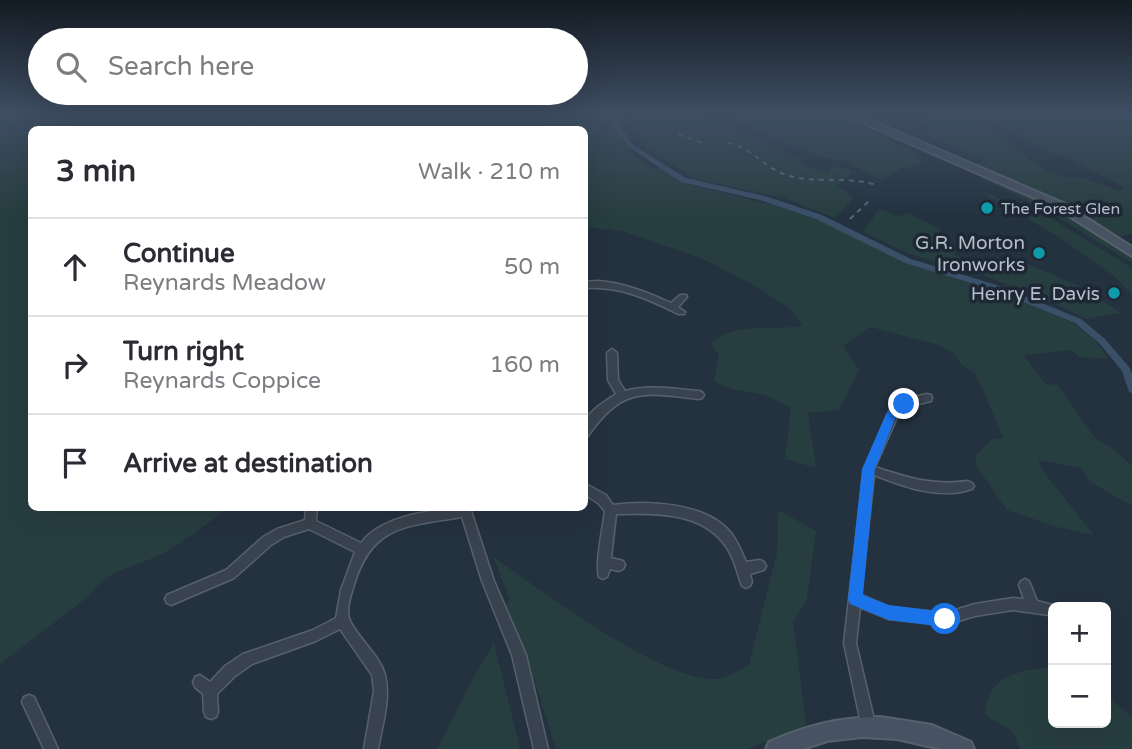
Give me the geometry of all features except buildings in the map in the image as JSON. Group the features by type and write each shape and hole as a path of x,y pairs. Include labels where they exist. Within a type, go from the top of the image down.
{"street":[{"path":"924,147 1059,205 1132,252"},
{"path":"588,285 631,289 676,310 683,297"},
{"path":"612,354 613,380 622,395"},
{"path":"588,427 598,411 622,395 648,391 699,396"},
{"path":"686,394 687,407"},
{"path":"869,729 850,643 869,469 895,410 918,397"},
{"path":"869,469 919,487 944,491 968,486"},
{"path":"588,490 602,499 611,510 603,567 619,565"},
{"path":"611,510 635,507 702,516 721,531 742,569 746,582"},
{"path":"310,524 312,511"},
{"path":"370,749 381,691 378,673 342,621 343,604 360,550 385,528 457,511"},
{"path":"467,511 488,581 519,654 541,749"},
{"path":"170,600 186,586 230,574 274,537 310,524 360,550"},
{"path":"742,569 760,566"},
{"path":"1025,585 1032,606"},
{"path":"855,599 889,613 945,619 975,610 1013,604 1048,609"},
{"path":"211,712 205,687 248,659 316,635 342,621"},
{"path":"29,702 51,749"},
{"path":"776,749 827,731 869,729 903,729 941,736 964,749"}],"green space":[{"path":"0,147 28,147 28,511 225,511 169,550 105,579 90,595 0,664"},
{"path":"588,147 629,147 651,169 660,167 691,185 816,218 916,265 951,273 998,289 1073,323 1094,339 1109,359 1079,357 1072,350 1023,355 1046,384 1058,385 1094,437 1115,450 1132,466 1132,506 1090,482 1081,468 1038,460 1046,475 1094,535 1057,527 1007,510 977,467 975,456 992,439 1004,438 975,373 962,365 952,352 939,345 870,327 843,346 859,370 839,410 808,413 816,468 785,459 791,407 764,395 727,387 714,380 719,355 711,343 721,336 743,329 803,326 790,309 752,284 703,259 623,231 588,227"},
{"path":"646,147 776,147 802,160 801,164 828,173 832,166 849,169 853,172 836,186 849,193 853,199 835,218 784,198 695,179"},
{"path":"794,147 904,147 922,156 918,159 924,163 901,169 882,180 852,166 849,161"},
{"path":"952,147 1014,147 1045,170 1064,177 1082,177 1119,191 1124,187 1062,155 1055,155 1040,147 1132,147 1132,233 1114,238 1066,206 971,165 983,161"},
{"path":"987,177 1051,205 1132,258 1132,263 1039,206 979,178"},
{"path":"982,193 990,194 1027,212 1051,218 1132,268 1132,295 1114,276 1059,237"},
{"path":"879,209 898,216 908,213 940,229 939,235 952,246 950,250 955,252 954,255 986,268 990,262 999,261 1013,266 1016,259 1084,288 1121,313 1086,319 985,276 907,253 863,232"},
{"path":"778,510 816,531 807,599 793,622 806,725 748,749 556,749 525,651 507,607 509,598 494,558 601,631 633,649 663,665 691,675 719,679 749,665 777,553"},
{"path":"494,643 520,749 437,749 476,673"},
{"path":"1048,667 1048,728 1111,728 1111,699 1132,717 1132,749 1020,749 1012,731 985,715 987,702 997,684 1024,671"}],"waterway":[{"path":"632,147 684,180 762,198 819,217 908,261 997,288 1078,321 1102,341 1126,370 1132,389"}],"railway":[{"path":"741,147 784,174 876,185"},
{"path":"850,219 870,200"}],"place":[{"name":"The Forest Glen","path":"987,208"},
{"name":"G.R. Morton Ironworks","path":"1039,253"},
{"name":"Henry E. Davis","path":"1114,293"}],"route":[{"path":"904,404 895,410 890,418 869,469 855,599 889,613 945,619"}]}
